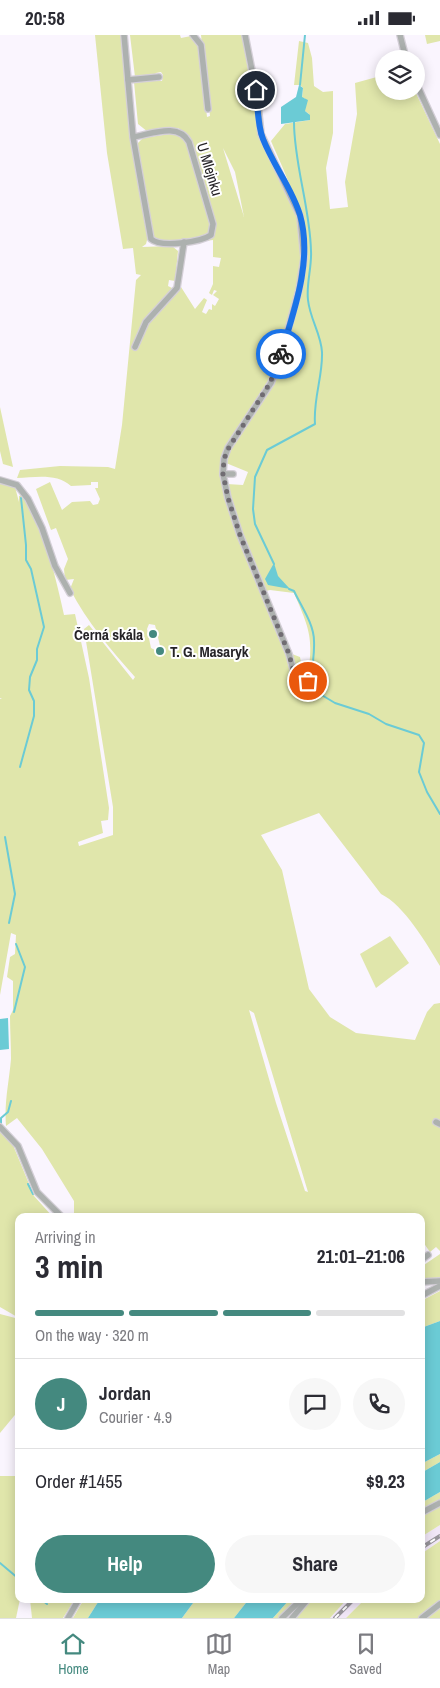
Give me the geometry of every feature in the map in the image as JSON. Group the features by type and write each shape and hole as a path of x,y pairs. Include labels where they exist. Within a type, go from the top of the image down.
{"street":[{"name":"U Mlejnku","path":"124,35 133,137 152,239 155,243 163,244 204,240 211,235 213,229 189,142 185,135 173,130 133,137"},
{"path":"193,35 201,45 208,109"},
{"path":"244,35 257,97 261,134 300,215 304,258 299,290 279,362 270,383 228,449 224,459 223,474 228,498 240,535 289,654 294,673 308,681"},
{"path":"400,35 404,50"},
{"path":"128,79 159,77"},
{"path":"424,100 440,135"},
{"path":"135,347 146,322 176,288 184,242"},
{"path":"223,474 233,474"},
{"path":"0,480 17,485 28,499 39,520 55,566 70,593"},
{"path":"0,1127 18,1146 37,1193 57,1213"},
{"path":"425,1282 440,1281"},
{"path":"425,1294 440,1286"},
{"path":"425,1511 440,1503"},
{"path":"68,1618 77,1603"},
{"path":"282,1618 298,1603"},
{"path":"292,1618 305,1603"},
{"path":"422,1618 440,1604"}],"shaded area":[{"path":"440,1525 440,1541 425,1551 425,1534"},
{"path":"343,1603 361,1603 346,1618 330,1618"}],"green space":[{"path":"95,35 122,35 132,147 148,236 146,244 142,247 172,246 178,251 175,281 169,280 168,286 176,290 181,287 195,309 204,298 207,300 202,312 206,314 209,309 212,310 212,304 215,306 219,299 213,295 217,291 214,290 212,295 209,293 213,284 213,266 219,267 221,258 213,257 213,240 205,241 213,234 215,221 190,137 178,128 148,132 138,124 134,82 154,79 162,81 163,75 161,72 156,73 154,76 135,77 130,35 180,35 181,38 191,36 199,43 207,117 210,116 201,35 242,35 259,134 297,216 306,254 305,239 298,210 289,182 271,141 285,124 310,120 309,114 305,111 305,98 302,98 303,88 300,85 294,85 299,41 308,43 312,58 314,86 323,92 333,91 333,133 326,168 330,209 348,207 345,182 357,114 355,83 375,77 375,100 419,100 440,144 440,966 422,936 398,907 381,894 319,813 261,835 282,870 309,989 330,1017 356,1033 415,1040 427,1012 434,1004 440,1003 440,1251 436,1247 430,1252 425,1245 425,1213 74,1213 74,1201 42,1149 17,1118 6,1126 6,1101 11,1059 10,1016 13,1010 13,981 7,977 10,957 15,954 16,935 11,933 0,995 0,699 2,699 0,698 0,483 15,487 19,502 19,496 23,495 31,509 53,569 64,615 75,614 89,678 109,808 108,820 101,821 103,833 78,842 79,846 113,835 113,807 84,629 89,625 133,680 135,677 108,646 84,613 70,589 74,579 65,580 64,569 68,559 56,528 51,530 36,489 50,482 62,510 72,502 90,501 93,505 98,504 100,499 95,488 98,488 98,482 91,482 91,485 71,486 53,477 17,478 20,470 60,466 108,467 115,469 122,425 136,280 141,275 136,274 133,248 123,249 107,153","holes":["223,148 235,172 244,217","299,285 267,394 261,402","226,463 248,472 243,485 227,484","266,591 294,593 303,614 310,641 308,673 298,671 296,667 301,662 300,657 292,654","149,624 155,625 161,650 157,651 151,648 147,629","249,1010 254,1013 308,1192 305,1191 276,1103"]},
{"path":"425,35 440,35 440,41 427,44"},
{"path":"176,133 186,140 210,224 209,232 198,238 164,241 153,236 137,144 143,138"},
{"path":"0,407 13,467 3,464 0,451"},
{"path":"390,936 409,963 376,988 360,954"},
{"path":"0,1132 13,1145 34,1196 49,1213 15,1213 15,1316 0,1307"},
{"path":"440,1254 440,1279 425,1280 425,1264"},
{"path":"440,1291 440,1321 425,1327 425,1299"},
{"path":"0,1314 15,1318 15,1415 0,1433"},
{"path":"440,1454 440,1462 425,1471 425,1462"},
{"path":"0,1476 15,1476 15,1603 19,1603 16,1618 0,1618"},
{"path":"440,1492 440,1502 425,1510 425,1501"},
{"path":"440,1505 440,1525 425,1534 425,1514"},
{"path":"440,1541 440,1618 346,1618 361,1603 425,1603 425,1551"},
{"path":"30,1603 72,1603 63,1618 32,1618"},
{"path":"82,1603 97,1603 88,1618 73,1618"},
{"path":"193,1603 246,1603 234,1618 182,1618"},
{"path":"286,1603 294,1603 281,1618 273,1618"},
{"path":"307,1603 343,1603 330,1618 294,1618"}],"water":[{"path":"299,85 303,88 302,97 308,100 305,111 310,115 310,120 281,124 281,107 296,97"},
{"path":"274,563 278,576 290,589 268,585 265,579"},
{"path":"8,1018 9,1049 0,1050 0,1019"},
{"path":"440,1321 440,1454 425,1462 425,1327"},
{"path":"440,1462 440,1492 425,1501 425,1471"},
{"path":"97,1603 193,1603 182,1618 88,1618"},
{"path":"246,1603 286,1603 273,1618 234,1618"}],"waterway":[{"path":"300,85 305,35"},
{"path":"274,564 255,524 253,509 255,477 267,450 315,424 315,406 322,361 321,345 308,300 311,257 310,235 297,154 294,122"},
{"path":"20,767 34,716 34,701 29,690 30,677 37,660 37,649 44,627 31,569 26,560 21,498"},
{"path":"289,589 294,591 312,628 314,648 312,677 315,691 335,703 369,714 386,724 419,735 424,743 419,772 427,792 440,814"},
{"path":"5,837 15,894 9,923"},
{"path":"14,1012 25,967 16,944"},
{"path":"1,1124 1,1118 8,1112 11,1101"},
{"path":"28,1184 33,1194"},
{"path":"0,1563 15,1576"}],"railway":[{"path":"425,1545 440,1536"},
{"path":"335,1618 350,1603"}],"way so far":[{"path":"281,354 270,383 228,449 224,459 223,474 228,498 240,535 289,654 294,673 308,681"}],"place":[{"name":"Černá skála","path":"153,634"},
{"name":"T. G. Masaryk","path":"160,651"}],"route":[{"path":"256,90 262,138 278,166 300,215 304,237 304,258 299,290 281,354"}]}
